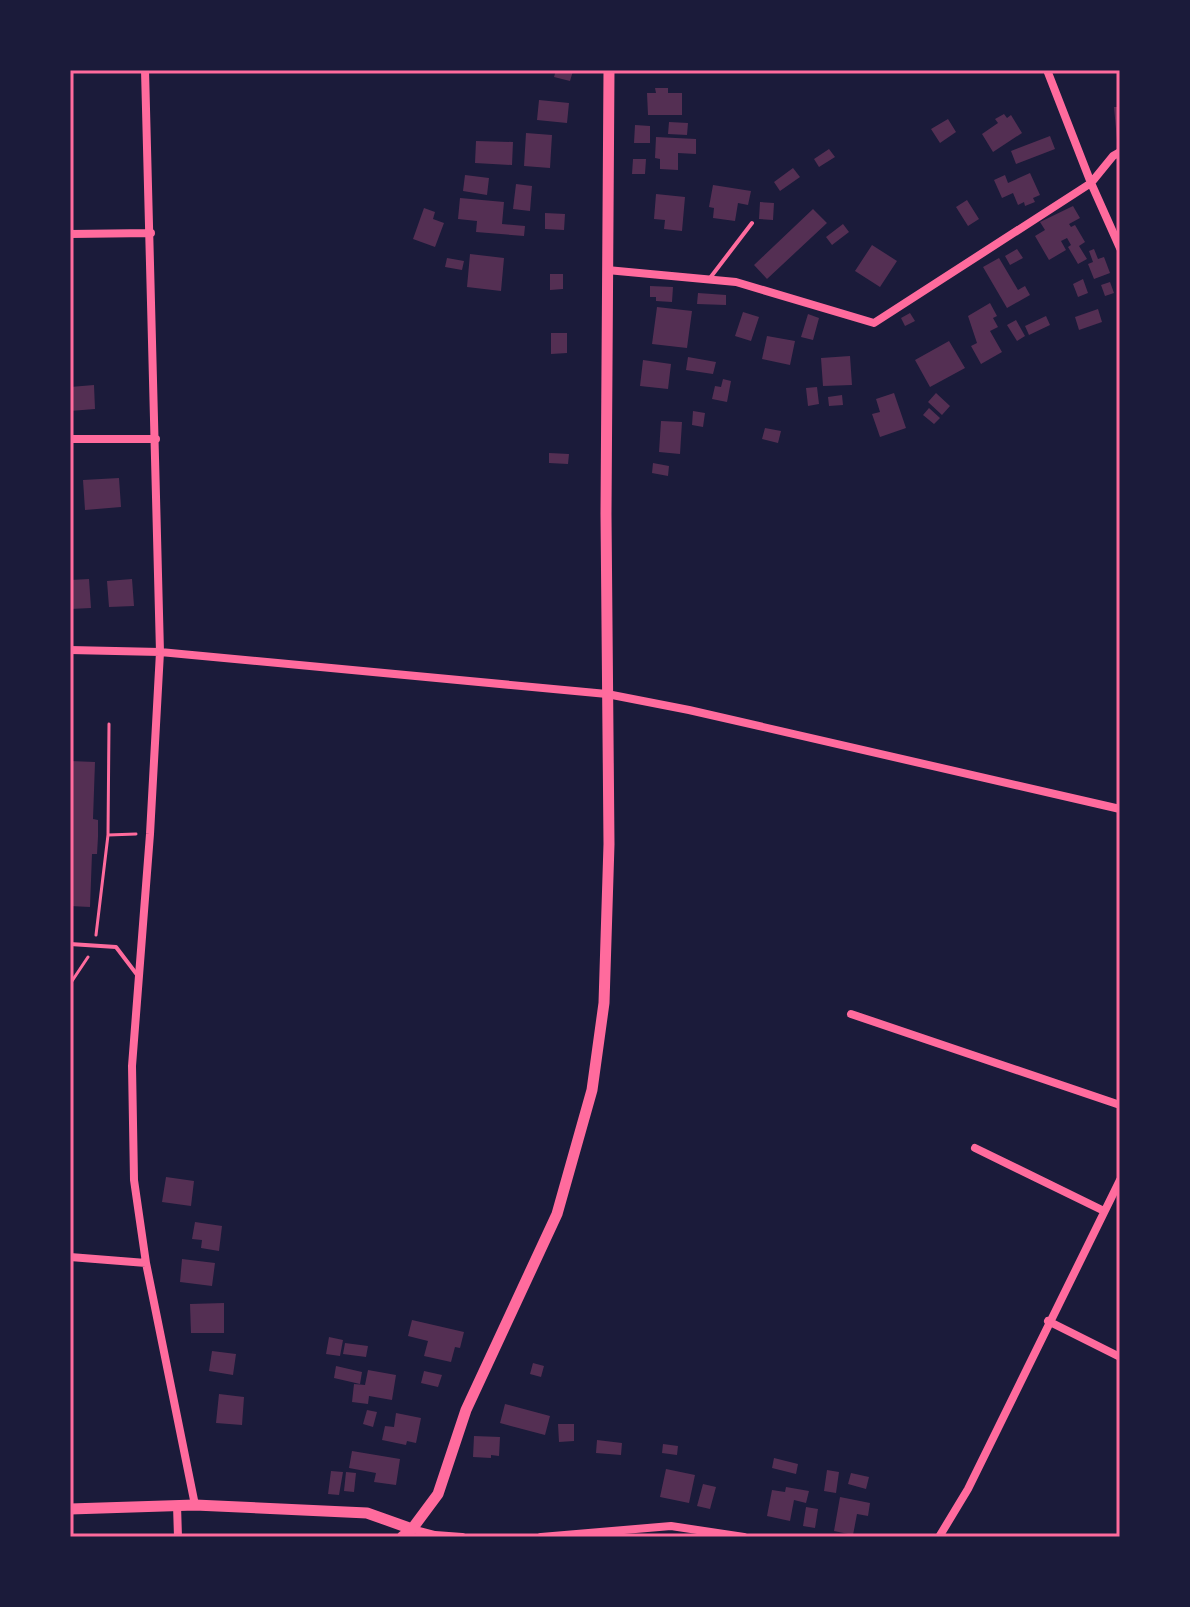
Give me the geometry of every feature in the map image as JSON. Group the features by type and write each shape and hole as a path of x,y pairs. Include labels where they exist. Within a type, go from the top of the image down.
{"street":[{"path":"145,70 160,652 132,1066 134,1180 146,1263 195,1505"},
{"path":"402,1537 412,1529 438,1494 466,1410 557,1214 592,1090 604,1003 609,844 609,70"},
{"path":"1047,70 1120,248"},
{"path":"607,270 736,282 874,323 1091,183 1120,152"},
{"path":"70,234 151,233"},
{"path":"70,439 156,439"},
{"path":"70,650 160,652 607,694 1120,809"},
{"path":"851,1014 1120,1105"},
{"path":"975,1148 1104,1211"},
{"path":"939,1537 968,1489 1120,1180"},
{"path":"70,1257 146,1263"},
{"path":"1048,1321 1120,1357"},
{"path":"177,1505 178,1537"},
{"path":"70,1509 195,1505 367,1513 435,1535 462,1537"},
{"path":"541,1537 671,1526 744,1537"}],"lane":[{"path":"710,278 752,223"},
{"path":"70,944 116,947 139,978"}],"path":[{"path":"70,984 95,946 108,835 109,724"},
{"path":"108,835 150,834"}],"building":[{"path":"556,70 573,71 570,81 554,77"},
{"path":"655,88 668,88 668,93 682,93 682,115 648,115 647,93 656,93"},
{"path":"539,100 569,103 567,123 537,120"},
{"path":"1114,107 1120,107 1120,139 1117,140"},
{"path":"1004,114 1007,118 1011,115 1022,133 993,152 982,134 998,123 995,119"},
{"path":"948,119 956,132 940,143 931,129"},
{"path":"669,122 688,123 687,135 668,134"},
{"path":"635,125 650,126 650,143 634,143"},
{"path":"526,133 552,135 550,168 524,166"},
{"path":"1050,136 1055,149 1016,164 1011,151"},
{"path":"656,137 696,139 696,154 678,153 678,170 660,169 660,159 655,158"},
{"path":"476,141 513,142 512,165 475,163"},
{"path":"829,149 835,157 819,167 814,159"},
{"path":"633,159 646,159 645,174 632,174"},
{"path":"793,168 800,177 780,191 774,182"},
{"path":"1030,173 1040,195 1033,198 1035,202 1018,205 1013,193 1002,198 994,180 1005,175 1008,183"},
{"path":"465,175 489,178 487,195 463,191"},
{"path":"516,184 532,186 530,211 513,209"},
{"path":"713,185 751,191 748,205 738,203 735,221 713,218 714,208 709,207"},
{"path":"656,194 685,197 682,231 664,229 665,220 654,219"},
{"path":"460,198 504,202 502,224 525,226 524,236 476,232 477,221 458,219"},
{"path":"967,200 979,219 968,226 956,207"},
{"path":"760,202 774,203 773,220 759,219"},
{"path":"1073,206 1080,218 1069,224 1071,227 1075,225 1085,242 1079,246 1087,259 1078,264 1068,247 1071,245 1067,238 1061,241 1066,250 1049,260 1035,236 1045,230 1040,222"},
{"path":"424,208 435,212 433,219 444,223 435,247 413,239"},
{"path":"813,209 827,223 767,279 754,265"},
{"path":"545,213 565,214 564,230 545,229"},
{"path":"843,224 849,232 832,245 826,237"},
{"path":"872,245 897,261 880,287 855,271"},
{"path":"1017,249 1023,258 1010,265 1005,256"},
{"path":"1094,249 1098,259 1104,257 1110,273 1094,279 1088,264 1093,262 1089,251"},
{"path":"470,254 504,258 501,291 467,287"},
{"path":"447,258 464,261 462,270 445,267"},
{"path":"999,258 1018,290 1025,286 1030,295 1007,308 983,267"},
{"path":"550,274 563,274 563,289 550,290"},
{"path":"1083,279 1088,293 1078,297 1073,284"},
{"path":"1110,282 1114,293 1105,296 1101,285"},
{"path":"650,286 673,287 672,302 656,301 656,297 650,297"},
{"path":"698,293 726,295 726,305 697,304"},
{"path":"990,303 997,316 993,318 998,327 990,331 1002,352 981,364 971,346 977,343 968,316"},
{"path":"657,307 692,311 687,348 652,344"},
{"path":"1098,309 1102,322 1079,330 1075,317"},
{"path":"743,312 759,317 751,341 735,336"},
{"path":"910,313 915,321 905,326 901,318"},
{"path":"808,314 819,318 813,340 801,337"},
{"path":"1046,316 1050,325 1029,335 1025,326"},
{"path":"1016,320 1025,336 1017,341 1007,325"},
{"path":"551,333 567,333 567,353 551,354"},
{"path":"767,336 795,341 790,365 762,359"},
{"path":"949,341 965,368 930,387 915,360"},
{"path":"850,356 852,385 823,386 821,358"},
{"path":"688,357 716,362 713,374 686,370"},
{"path":"643,360 671,364 668,389 640,386"},
{"path":"723,379 731,381 727,402 712,399 715,386 721,387"},
{"path":"94,385 95,409 70,411 70,387"},
{"path":"817,387 819,404 808,406 806,388"},
{"path":"894,393 906,428 880,437 872,414 880,412 876,399"},
{"path":"936,393 950,406 942,415 928,402"},
{"path":"842,395 843,405 829,406 828,397"},
{"path":"929,408 940,418 934,424 923,415"},
{"path":"693,411 705,413 703,427 692,425"},
{"path":"661,421 682,422 680,454 659,452"},
{"path":"765,428 781,431 778,443 762,439"},
{"path":"549,453 569,454 568,464 549,463"},
{"path":"653,463 669,466 668,476 652,473"},
{"path":"119,478 121,507 85,510 83,480"},
{"path":"89,579 91,608 70,609 70,580"},
{"path":"132,579 134,606 109,607 107,581"},
{"path":"70,761 95,762 93,819 98,820 98,837 97,854 92,854 90,907 70,906"},
{"path":"166,1177 194,1181 191,1206 162,1202"},
{"path":"195,1222 222,1226 219,1251 201,1248 202,1240 192,1239"},
{"path":"182,1259 215,1263 212,1286 180,1282"},
{"path":"224,1303 224,1333 191,1333 190,1304"},
{"path":"412,1320 464,1332 460,1348 455,1347 451,1362 424,1356 428,1341 408,1336"},
{"path":"329,1337 343,1340 340,1356 326,1354"},
{"path":"345,1343 368,1346 366,1357 343,1354"},
{"path":"212,1351 236,1354 233,1375 209,1371"},
{"path":"533,1363 544,1366 541,1377 530,1374"},
{"path":"336,1366 362,1372 360,1384 334,1378"},
{"path":"368,1370 396,1375 392,1400 369,1396 368,1404 352,1402 354,1384 365,1385"},
{"path":"424,1371 442,1375 438,1387 421,1383"},
{"path":"219,1394 244,1397 242,1425 216,1423"},
{"path":"505,1404 550,1416 545,1435 500,1423"},
{"path":"367,1410 377,1412 373,1427 363,1424"},
{"path":"396,1413 421,1418 416,1443 407,1441 406,1445 382,1440 385,1426 394,1427"},
{"path":"558,1424 574,1424 574,1441 559,1442"},
{"path":"474,1436 500,1437 499,1456 473,1457"},
{"path":"597,1440 622,1443 621,1455 596,1453"},
{"path":"663,1444 678,1446 677,1455 662,1453"},
{"path":"352,1451 400,1459 396,1485 374,1482 376,1473 349,1468"},
{"path":"774,1458 798,1464 796,1474 772,1468"},
{"path":"666,1469 695,1475 689,1503 660,1497"},
{"path":"827,1470 839,1472 836,1493 824,1491"},
{"path":"331,1471 343,1472 339,1495 328,1494"},
{"path":"346,1472 356,1473 354,1492 344,1491"},
{"path":"851,1473 869,1477 866,1489 848,1484"},
{"path":"703,1484 716,1487 710,1509 697,1506"},
{"path":"786,1487 809,1491 806,1503 794,1500 790,1521 767,1516 772,1490 785,1492"},
{"path":"840,1497 870,1503 868,1516 857,1514 853,1535 834,1531"},
{"path":"806,1507 818,1509 815,1528 803,1526"}]}
